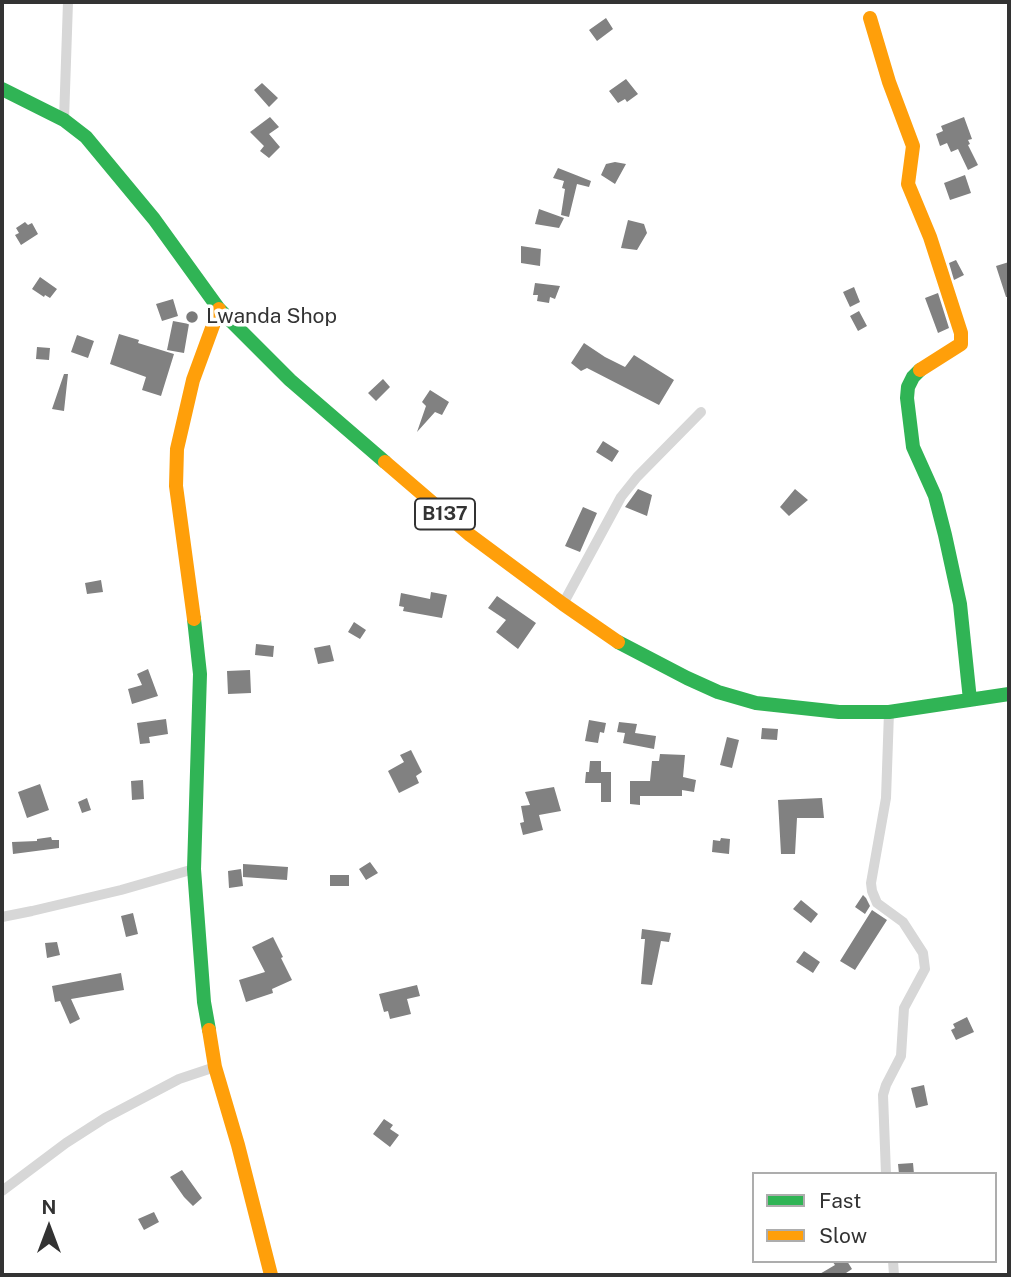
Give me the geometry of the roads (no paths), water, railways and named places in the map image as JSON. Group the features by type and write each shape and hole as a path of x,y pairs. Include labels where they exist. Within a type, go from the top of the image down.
{"street":[{"path":"64,120 68,2"},
{"path":"870,18 889,82 913,146 908,184 930,237 961,333 961,344 922,368 914,377 908,387 907,398 913,447 934,496 946,535 960,604 970,700"},
{"name":"B137","path":"2,89 64,120 86,137 154,219 219,309 290,380 470,535 615,640 718,692 755,703 839,712 888,712 1009,694"},
{"path":"219,309 193,380 177,449 176,486 200,674 194,869 204,1002 215,1067 271,1275"},
{"path":"563,604 621,497 701,412"},
{"path":"886,1172 883,1096 901,1056 904,1008 925,969 923,953 903,922 877,902 872,891 871,883 886,798 888,712"},
{"path":"2,917 121,890 194,869"},
{"path":"2,1191 66,1143 105,1118 179,1079 215,1067"}],"place":[{"name":"Lwanda Shop","path":"192,317"}]}
